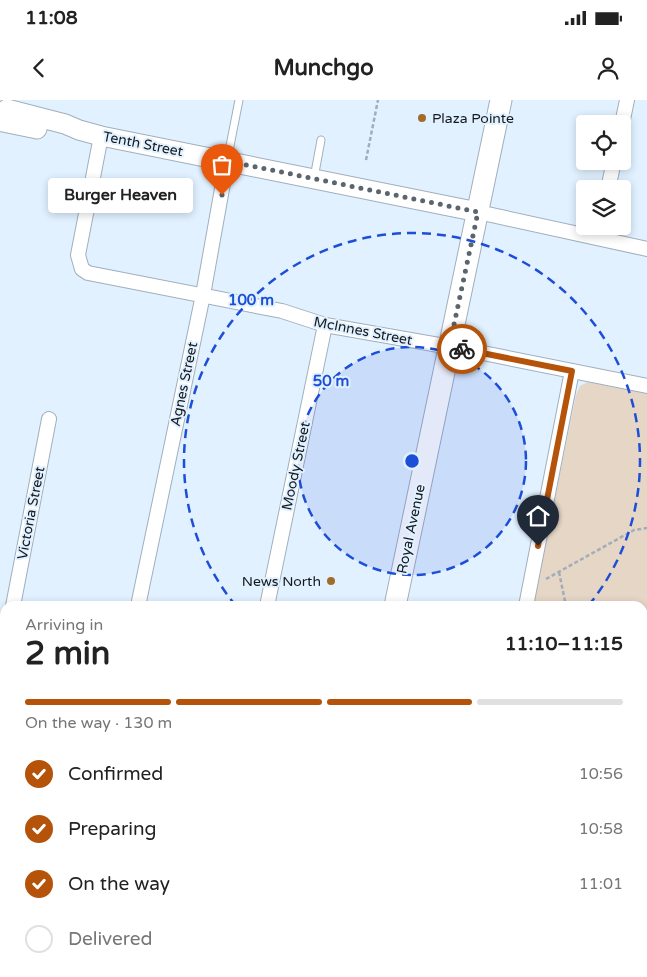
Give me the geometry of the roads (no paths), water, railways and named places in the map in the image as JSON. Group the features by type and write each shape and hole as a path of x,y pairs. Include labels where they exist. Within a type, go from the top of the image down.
{"main road":[{"name":"Royal Avenue","path":"396,601 501,100"}],"street":[{"path":"624,115 627,100"},
{"name":"Tenth Street","path":"3,114 65,124 101,136 478,212 576,229"},
{"name":"McInnes Street","path":"101,136 78,255 82,269 88,273 95,276 282,311 325,326 469,350 647,386"},
{"name":"Agnes Street","path":"139,601 202,295 227,161"},
{"name":"Tenth Street","path":"605,235 647,249"},
{"name":"Moody Street","path":"268,601 325,326"},
{"path":"527,601 572,371"},
{"name":"Victoria Street","path":"14,601 49,419"}],"lane":[{"path":"227,161 238,100"},
{"path":"314,178 320,140"}],"place":[{"name":"Plaza Pointe","path":"422,118"},
{"name":"Burger Heaven","path":"222,195"},
{"name":"News North","path":"331,581"}]}
